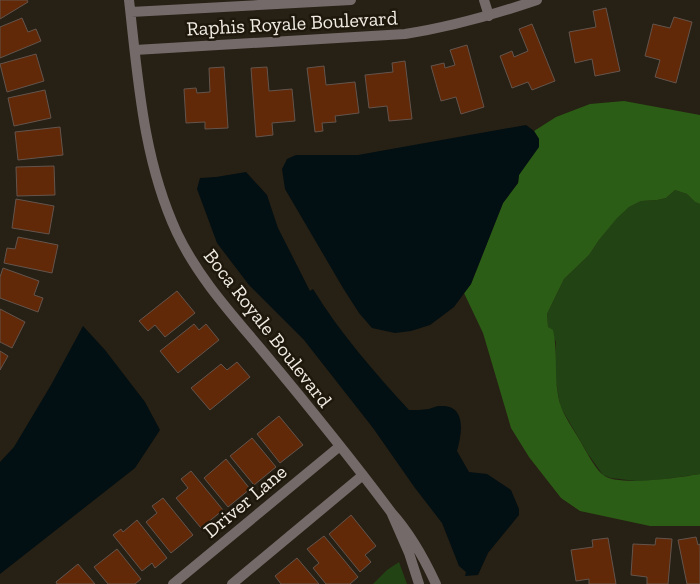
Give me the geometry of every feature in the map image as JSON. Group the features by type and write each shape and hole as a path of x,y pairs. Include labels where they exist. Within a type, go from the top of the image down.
{"street":[{"name":"Boca Royale Boulevard","path":"129,0 148,144 169,214 185,250 210,287 340,446 415,543 436,584"},
{"name":"Raphis Royale Boulevard","path":"131,12 351,0"},
{"path":"484,0 489,16"},
{"name":"Raphis Royale Boulevard","path":"135,50 397,35 442,28 489,16 537,0"},
{"name":"Driver Lane","path":"173,584 340,446"},
{"path":"232,584 363,475"},
{"name":"Boca Royale Boulevard","path":"391,512 409,553 419,584"}],"green space":[{"path":"624,101 700,115 700,204 687,194 675,190 666,198 641,201 629,207 617,218 589,255 564,279 547,314 548,327 553,330 558,395 566,418 593,462 602,474 609,478 634,481 700,474 700,526 650,526 580,511 561,498 529,457 511,428 483,333 464,293 471,284 503,203 518,183 519,175 539,139 534,131 556,117 590,104"},
{"path":"675,190 687,194 700,204 700,474 644,482 611,478 603,475 588,454 560,406 555,375 556,342 548,327 547,314 564,279 589,255 617,217 629,207 641,201 666,198"},
{"path":"399,562 407,584 373,584 387,570"}],"shaded area":[{"path":"526,125 534,131 539,139 539,147 519,175 518,183 503,203 471,284 454,307 430,325 411,331 395,333 372,328 359,313 343,288 285,189 282,169 287,159 296,155 358,155"},
{"path":"246,172 267,195 278,228 310,291 313,289 334,321 370,367 409,410 429,409 440,406 455,410 461,421 457,451 469,472 487,474 511,490 519,509 519,515 488,553 478,575 465,576 466,572 459,566 442,523 373,428 304,340 249,285 217,243 197,189 200,178"},
{"path":"83,326 105,350 145,402 160,430 135,468 0,574 0,462 14,447"}],"building":[{"path":"0,0 27,0 28,2 0,19"},
{"path":"606,8 620,71 595,76 592,59 575,63 569,32 596,27 593,11"},
{"path":"674,17 692,22 676,83 655,77 660,60 645,56 653,24 670,28"},
{"path":"22,18 28,32 36,29 41,41 0,58 0,27"},
{"path":"532,24 555,81 532,90 528,82 512,88 500,56 512,51 514,57 528,51 519,29"},
{"path":"467,45 484,107 461,114 456,97 441,101 431,66 444,63 445,68 455,65 450,50"},
{"path":"36,54 44,81 7,92 0,64"},
{"path":"405,61 412,119 389,121 387,106 369,108 365,75 393,72 392,63"},
{"path":"324,66 326,85 355,82 359,113 335,116 336,122 322,123 323,131 315,132 307,68"},
{"path":"224,67 228,128 205,129 205,122 186,123 184,89 196,88 197,93 210,92 209,68"},
{"path":"267,67 269,91 292,89 295,121 272,123 273,135 256,137 251,68"},
{"path":"45,90 51,118 14,126 8,98"},
{"path":"60,127 63,155 18,160 15,132"},
{"path":"54,166 55,195 17,196 16,167"},
{"path":"16,199 54,206 49,234 12,228"},
{"path":"18,237 58,245 52,273 4,263 7,248 15,249"},
{"path":"3,268 39,281 34,295 43,298 38,312 0,298 0,277"},
{"path":"177,291 195,313 165,337 155,325 148,331 139,321"},
{"path":"0,309 25,322 12,348 0,342"},
{"path":"194,324 199,330 206,324 219,340 178,373 160,351"},
{"path":"0,351 8,356 0,370"},
{"path":"237,362 250,377 210,410 191,388 221,364 227,370"},
{"path":"279,416 303,445 280,463 257,434"},
{"path":"252,438 276,467 254,485 230,456"},
{"path":"226,459 250,489 228,507 204,478"},
{"path":"191,471 223,510 201,528 176,498 188,488 181,479"},
{"path":"163,498 193,535 171,553 146,522 157,513 152,506"},
{"path":"351,515 376,546 365,555 371,562 360,572 329,534"},
{"path":"137,520 167,558 155,568 152,563 142,571 113,535 121,529 123,532"},
{"path":"324,536 358,577 350,584 326,584 313,568 319,563 307,549"},
{"path":"696,537 698,545 700,544 700,584 687,584 678,540"},
{"path":"608,538 616,584 589,584 589,579 576,581 571,550 593,547 592,540"},
{"path":"656,538 672,539 668,584 647,584 647,577 631,575 633,544 655,545"},
{"path":"117,549 141,579 135,584 108,584 94,567"},
{"path":"297,558 319,584 281,584 275,576"},
{"path":"78,564 95,584 57,584 56,582"}]}
